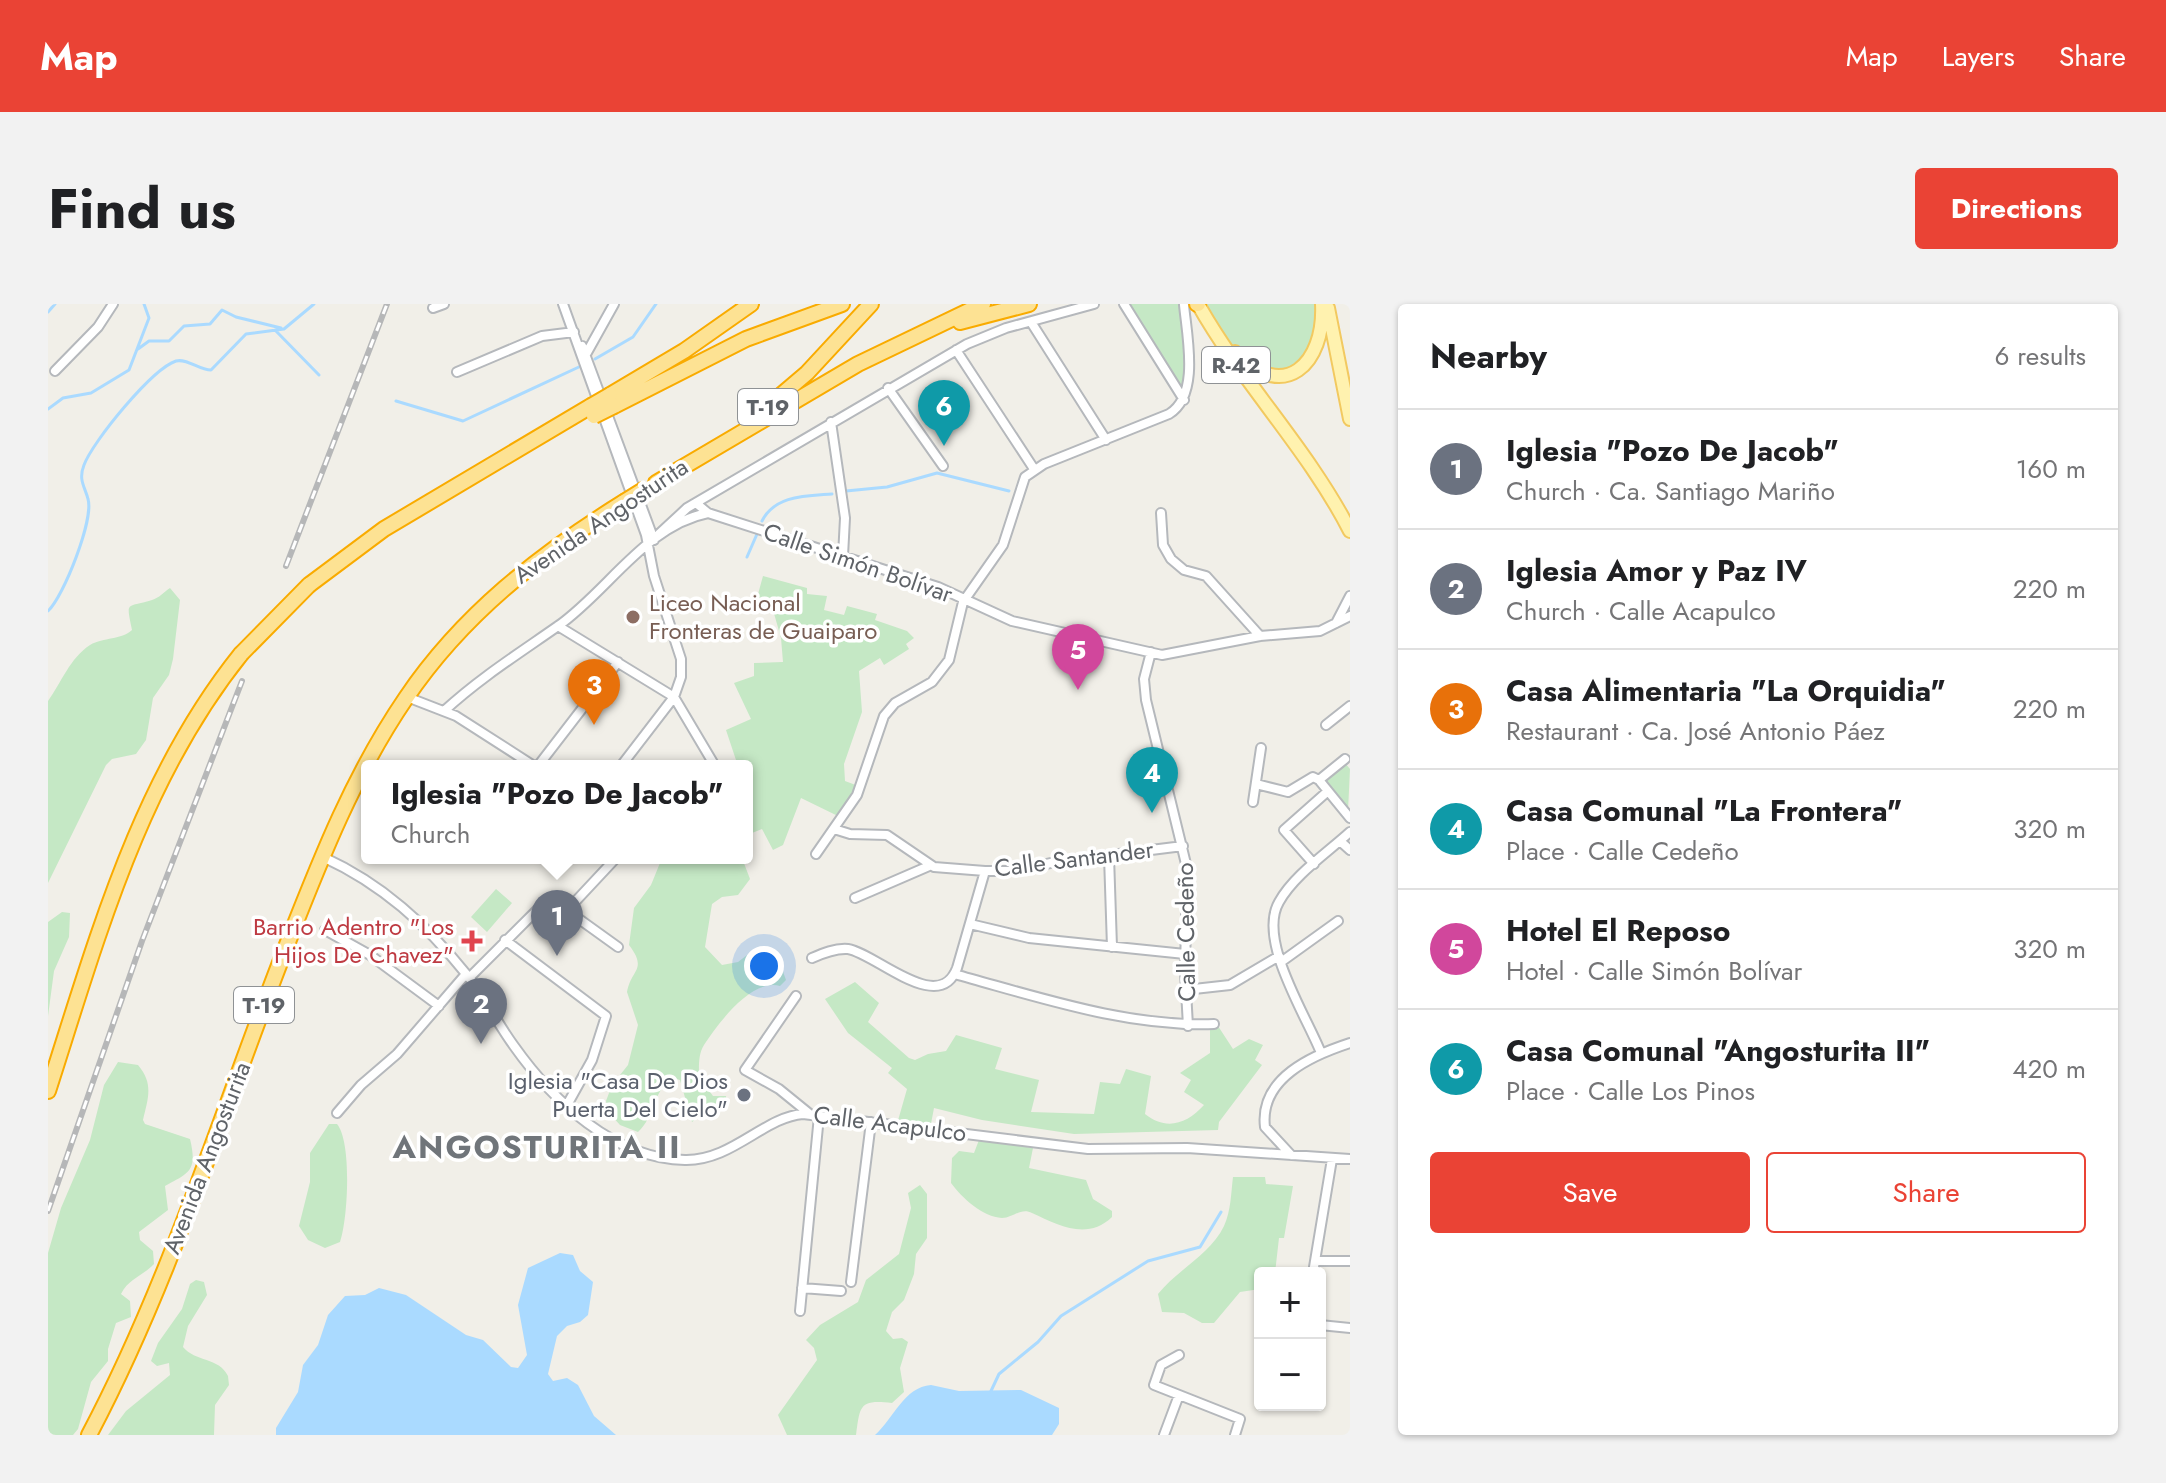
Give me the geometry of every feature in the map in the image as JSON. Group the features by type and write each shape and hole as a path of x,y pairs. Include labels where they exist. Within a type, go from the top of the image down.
{"highway":[{"path":"48,1091 105,917 150,801 194,718 241,654 309,585 384,529 470,477 612,400 751,304"},
{"path":"612,400 737,343 842,304"},
{"path":"651,486 913,336 983,304"},
{"path":"913,336 1029,304"},
{"name":"Avenida Angosturita","path":"368,760 407,697 503,589 558,545 778,399 868,308"},
{"name":"Avenida Angosturita","path":"89,1435 122,1368 177,1240 323,857 361,773"}],"main road":[{"path":"1199,306 1252,368 1266,375 1285,375 1300,370 1313,357 1322,335 1325,304"},
{"path":"1325,304 1350,419"},
{"name":"R-42","path":"1199,306 1228,354 1314,466 1350,531"}],"street":[{"path":"55,371 98,327 113,304"},
{"path":"433,308 444,304"},
{"path":"563,304 656,537"},
{"path":"444,711 506,659 558,626 647,548 682,511 956,350 1031,322 1094,304"},
{"path":"1124,304 1184,400"},
{"path":"816,854 857,795 884,716 895,703 932,682 949,660 964,599 1003,545 1021,483 1034,469 1169,414 1184,400 1188,374 1182,304 1199,306"},
{"path":"613,305 585,357 646,535 647,548 681,659 681,677 674,697 626,760"},
{"path":"1031,322 1106,440"},
{"path":"457,372 542,336 576,337"},
{"path":"956,350 1034,469"},
{"path":"888,388 943,466"},
{"path":"831,422 845,518 843,556"},
{"path":"696,503 708,513"},
{"path":"656,537 684,520 708,513"},
{"name":"Calle Simón Bolívar","path":"708,513 928,583 1026,625 1151,652 1173,655 1260,636 1333,626 1350,616"},
{"path":"1161,513 1163,545 1171,559 1184,570 1206,576 1260,636"},
{"path":"1333,626 1349,602"},
{"path":"558,626 674,697 711,760"},
{"name":"Calle Cedeño","path":"1151,652 1144,679 1146,700 1183,846 1189,896 1185,954 1188,1026"},
{"path":"541,760 618,662"},
{"path":"407,697 444,711 526,760"},
{"path":"1326,725 1350,706"},
{"path":"1253,802 1261,748"},
{"path":"1319,780 1345,759"},
{"path":"1256,784 1288,792 1313,777 1319,780 1350,818"},
{"path":"1314,864 1284,830 1328,791"},
{"path":"834,829 850,834 887,835 929,866"},
{"path":"1321,1053 1280,959 1272,929 1276,908 1314,864 1350,832"},
{"path":"1340,841 1350,850"},
{"name":"Calle Santander","path":"929,866 1016,871 1183,846"},
{"path":"1109,856 1112,947"},
{"name":"Calle Acapulco","path":"323,857 388,894 422,924 468,976 516,1049 567,1105 598,1130 631,1148 684,1160 723,1153 793,1115 815,1115 1088,1149 1187,1148 1350,1159"},
{"path":"337,1113 354,1092 397,1054 468,976 540,907 548,903 573,904 610,864"},
{"path":"855,898 929,866"},
{"path":"812,958 836,949 851,950 918,984 943,984 954,974 985,871"},
{"path":"560,905 618,947"},
{"path":"1185,990 1230,985 1280,959 1338,921"},
{"path":"970,924 1029,938 1185,954"},
{"path":"325,930 370,955 439,1006"},
{"path":"505,940 606,1016 592,1060 567,1105"},
{"path":"954,974 1087,1009 1188,1026 1214,1024"},
{"path":"796,996 745,1070 779,1089 815,1115 800,1311"},
{"path":"1291,1155 1265,1127 1266,1114 1282,1079 1321,1053 1350,1043"},
{"path":"851,1282 871,1122"},
{"path":"1314,1267 1332,1159"},
{"path":"1316,1261 1350,1261"},
{"path":"802,1288 841,1291"},
{"path":"1326,1326 1350,1328"},
{"path":"1179,1355 1161,1365 1153,1384 1240,1419 1235,1435"},
{"path":"1164,1435 1179,1395"}],"green space":[{"path":"1124,304 1181,304 1186,329 1185,397"},
{"path":"1197,304 1322,304 1318,349 1285,375 1240,358"},
{"path":"763,576 807,588 807,594 827,596 824,610 844,615 847,606 877,614 875,620 907,631 914,638 906,644 909,649 884,665 880,658 859,671 862,712 844,764 845,781 861,787 842,818 801,798 783,845 773,850 762,829 753,833 753,760 736,760 726,730 751,719 734,683 754,676 754,663 783,662 781,638 773,610 755,605"},
{"path":"170,588 180,600 173,659 169,675 153,698 146,740 136,754 112,759 106,765 48,883 48,701 83,650 95,642 132,630 130,607 155,599"},
{"path":"1345,763 1350,769 1348,811 1324,780"},
{"path":"660,864 744,864 750,879 738,895 722,897 712,904 705,947 722,965 738,962 751,952 781,966 786,980 780,986 769,985 758,989 736,1005 702,1049 699,1077 713,1096 726,1096 727,1103 721,1108 706,1111 692,1122 680,1080 673,1078 661,1089 648,1119 638,1132 620,1125 609,1113 606,1101 612,1085 628,1065 638,1025 627,992 638,965 629,945 634,908 651,885"},
{"path":"496,889 512,903 487,932 471,917"},
{"path":"62,912 70,913 69,937 54,971 48,1016 48,922"},
{"path":"855,982 879,1003 868,1022 909,1058 915,1060 946,1051 956,1035 1002,1048 995,1069 1039,1080 1031,1112 1094,1114 1100,1082 1120,1084 1126,1069 1151,1076 1145,1114 1168,1124 1183,1121 1204,1105 1184,1092 1191,1080 1180,1073 1210,1053 1210,1026 1218,1026 1233,1049 1249,1039 1263,1045 1255,1060 1262,1065 1219,1122 1218,1130 1074,1134 982,1120 934,1108 930,1129 897,1124 907,1089 888,1073 892,1068 848,1033 825,999"},
{"path":"118,1062 138,1065 148,1085 145,1124 190,1139 192,1165 185,1174 165,1186 168,1210 139,1232 140,1240 153,1251 154,1264 128,1284 121,1294 130,1301 131,1317 116,1323 108,1349 108,1361 91,1382 78,1429 73,1435 48,1435 48,1253 61,1208 90,1140 104,1085"},
{"path":"329,1124 337,1124 342,1133 347,1181 340,1242 325,1248 308,1240 299,1226 310,1182 310,1153"},
{"path":"979,1140 1033,1148 1029,1168 1086,1180 1093,1199 1112,1211 1112,1217 1093,1228 1083,1229 1062,1226 1028,1211 1002,1218 980,1210 951,1183 952,1158 959,1151 974,1153"},
{"path":"1233,1177 1265,1177 1266,1184 1293,1186 1284,1238 1279,1238 1276,1267 1254,1267 1254,1290 1240,1292 1214,1323 1202,1323 1184,1313 1162,1312 1158,1294 1211,1245 1224,1226"},
{"path":"920,1185 927,1194 927,1238 916,1254 914,1274 904,1300 892,1312 886,1331 893,1339 902,1338 908,1342 900,1368 904,1392 892,1403 873,1402 863,1407 856,1435 787,1435 778,1415 817,1360 814,1348 806,1340 820,1325 858,1302 866,1280 899,1254 911,1208 908,1193"},
{"path":"196,1280 204,1282 207,1295 188,1326 183,1347 213,1362 228,1376 229,1385 215,1405 214,1435 108,1435 126,1411 170,1375 169,1363 157,1366 151,1361 158,1343 182,1309 190,1284"}],"water":[{"path":"560,1253 573,1255 580,1271 593,1282 588,1315 580,1322 567,1326 557,1336 548,1374 553,1381 567,1378 578,1385 594,1416 616,1435 276,1435 276,1428 298,1392 303,1365 318,1345 328,1315 345,1296 365,1295 379,1288 406,1295 466,1335 483,1340 511,1367 518,1368 527,1355 518,1305 528,1268"},
{"path":"931,1385 959,1391 1021,1390 1059,1408 1059,1424 1052,1435 875,1435 906,1397"}],"waterway":[{"path":"48,312 55,304"},
{"path":"48,409 63,398 91,393 129,370 149,318 144,304"},
{"path":"48,611 62,590 87,523 89,509 82,470 99,440 124,407 153,377 176,361 211,370 246,334 284,329 314,304"},
{"path":"595,359 633,337 656,304"},
{"path":"138,349 149,341 169,341 184,326 210,324 222,310 236,317 281,328"},
{"path":"275,330 319,375"},
{"path":"396,401 463,421 581,366"},
{"path":"846,491 887,487 937,473 1009,491"},
{"path":"762,521 775,506 792,498 832,494"},
{"path":"747,557 757,534"},
{"path":"991,1391 999,1374 1038,1342 1061,1316 1148,1261 1200,1247 1221,1212"}],"railway":[{"path":"286,566 387,304"},
{"path":"48,1211 142,941 242,681"}],"place":[{"name":"Casa Comunal \"Angosturita II\"","path":"944,446"},
{"name":"Liceo Nacional Fronteras de Guaiparo","path":"633,617"},
{"name":"Hotel El Reposo","path":"1078,690"},
{"name":"Casa Alimentaria \"La Orquidia\"","path":"594,725"},
{"name":"Casa Comunal \"La Frontera\"","path":"1152,813"},
{"name":"Barrio Adentro \"Los Hijos De Chavez\"","path":"472,941"},
{"name":"Iglesia \"Pozo De Jacob\"","path":"557,956"},
{"name":"Iglesia Amor y Paz IV","path":"481,1044"},
{"name":"Iglesia \"Casa De Dios Puerta Del Cielo\"","path":"744,1095"}],"district":[{"name":"ANGOSTURITA II","path":"537,1147"}]}
